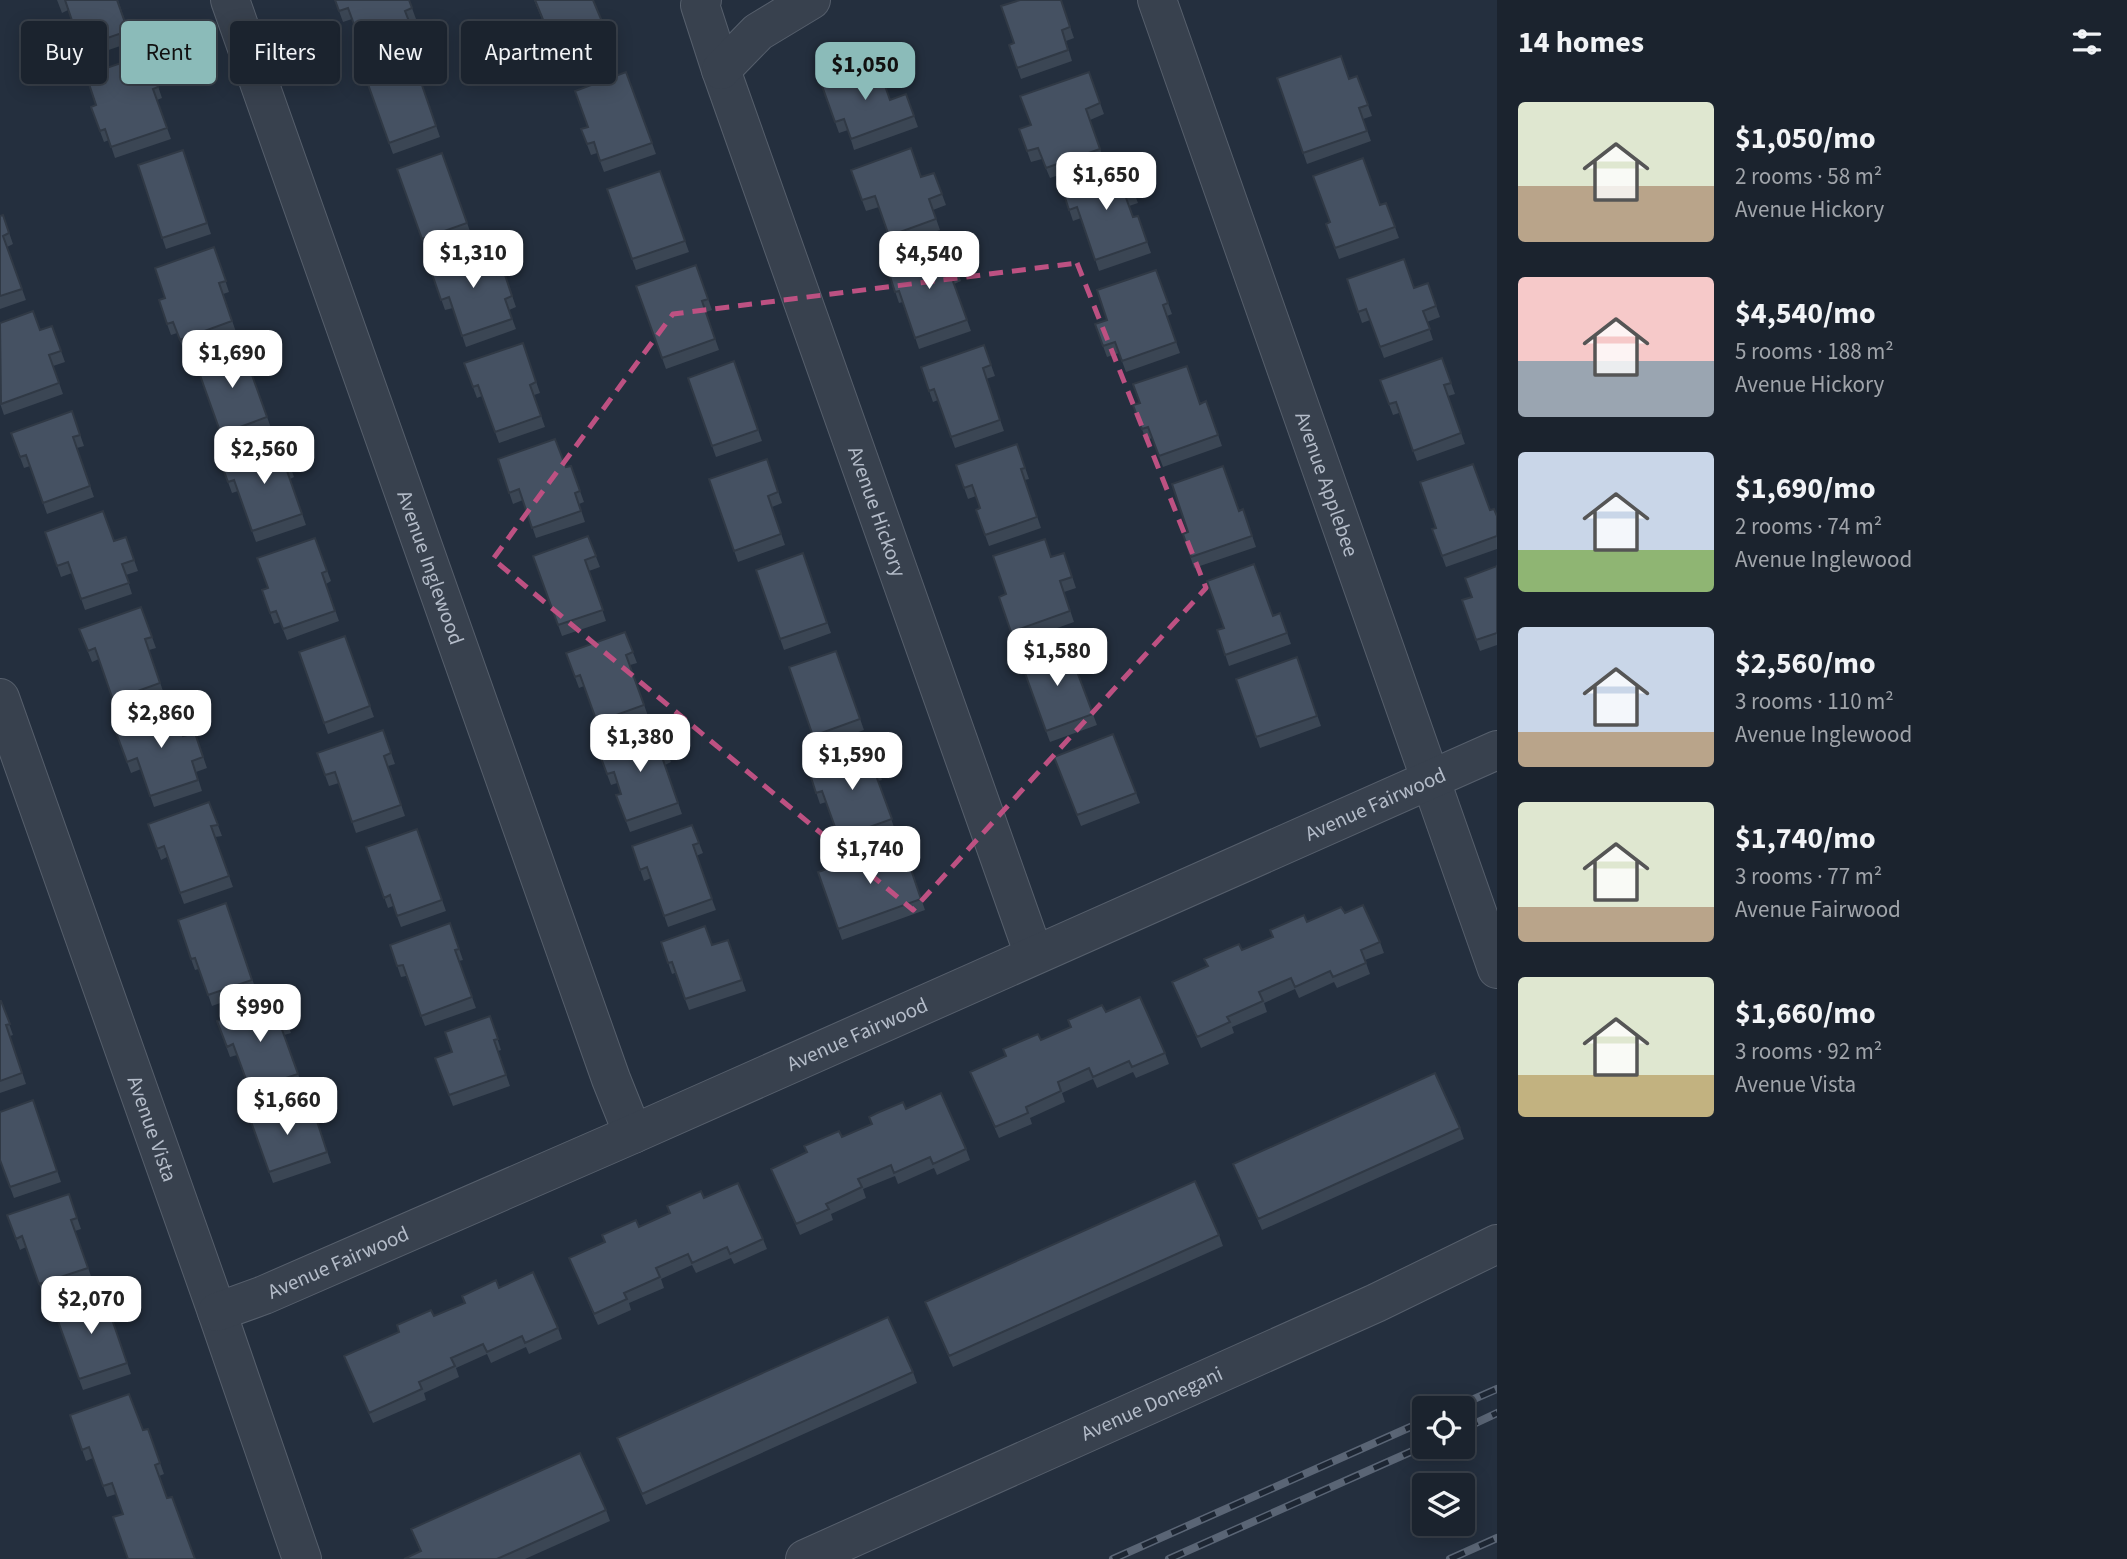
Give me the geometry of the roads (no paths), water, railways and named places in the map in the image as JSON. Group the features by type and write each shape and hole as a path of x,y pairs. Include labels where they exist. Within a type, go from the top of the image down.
{"street":[{"name":"Avenue Inglewood","path":"230,0 611,1079 633,1134"},
{"name":"Avenue Hickory","path":"702,0 700,5 721,70 1034,955"},
{"path":"721,70 758,32 811,0"},
{"name":"Avenue Applebee","path":"1157,0 1497,969"},
{"name":"Avenue Vista","path":"0,698 302,1559"},
{"name":"Avenue Fairwood","path":"217,1312 264,1295 633,1134 1497,750"},
{"name":"Avenue Donegani","path":"805,1559 1365,1308 1497,1244"}],"railway":[{"path":"1475,1399 1497,1389"},
{"path":"1475,1423 1497,1413"},
{"path":"1113,1559 1412,1426"},
{"path":"1169,1559 1412,1451"},
{"path":"1450,1559 1497,1538"}]}
